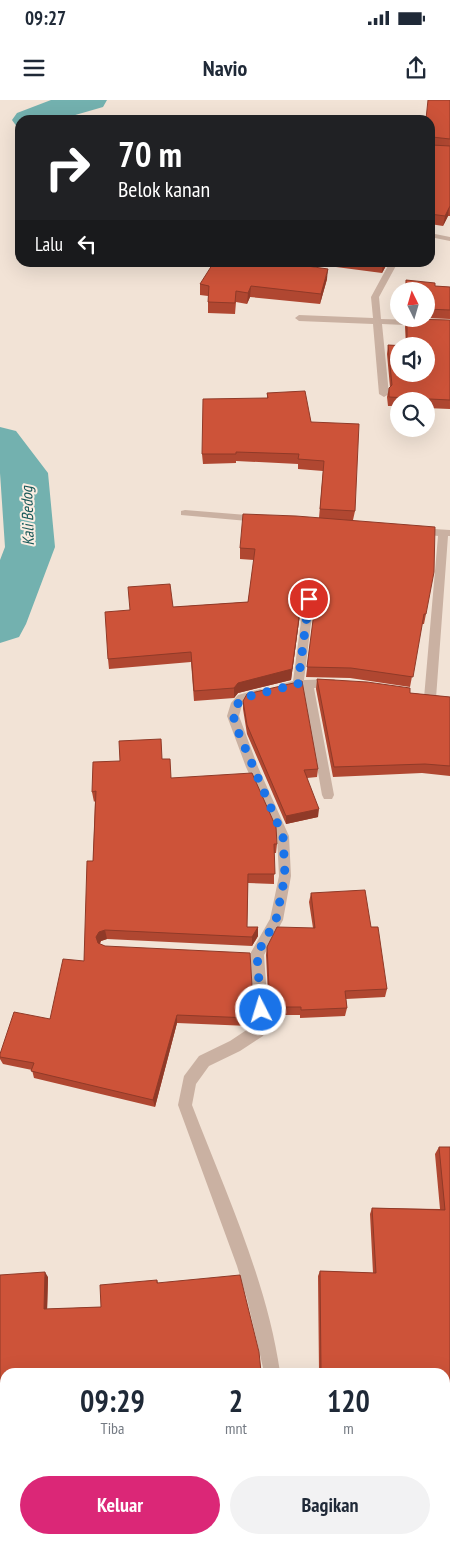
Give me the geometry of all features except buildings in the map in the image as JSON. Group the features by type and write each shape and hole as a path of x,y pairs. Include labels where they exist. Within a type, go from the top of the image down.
{"street":[{"path":"435,235 450,239"},
{"path":"384,394 376,297 391,267"},
{"path":"299,318 450,324"},
{"path":"185,513 274,520"},
{"path":"403,530 447,533 426,697 443,699"},
{"path":"309,599 303,684 328,795"},
{"path":"271,1368 255,1299 245,1266 185,1105 189,1081 204,1062 235,1046 258,1031 261,1010 252,954 276,920 285,876 283,836 234,722 234,709 242,698 303,684 341,683"}],"waterway":[{"name":"Kali Bedog","path":"42,115 59,108 91,100"},
{"name":"Kali Bedog","path":"0,441 25,473 30,547 0,624"}],"route":[{"path":"261,1010 257,954 276,920 285,876 283,836 252,767 233,716 234,709 242,698 298,684 309,599"}]}
